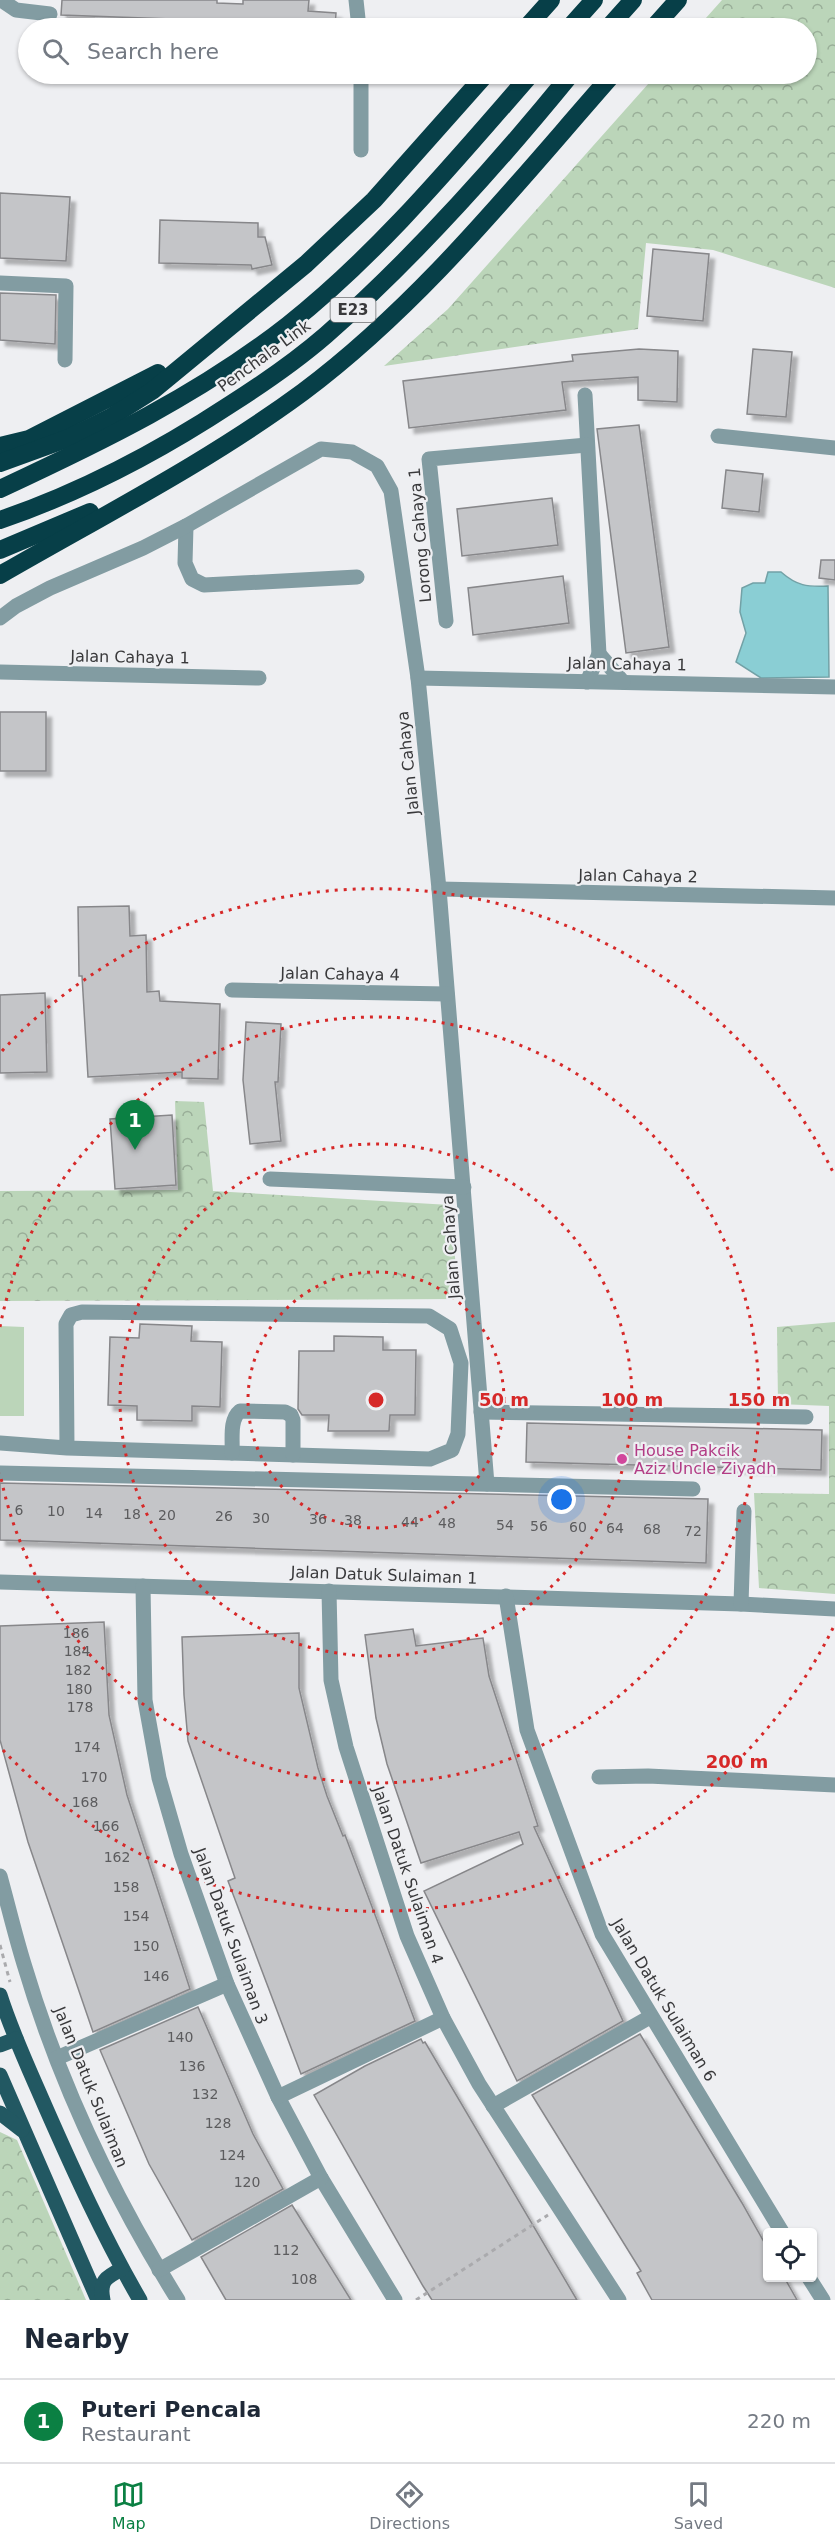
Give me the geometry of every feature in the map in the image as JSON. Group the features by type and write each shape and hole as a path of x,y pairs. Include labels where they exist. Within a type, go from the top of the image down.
{"highway":[{"path":"535,18 551,0"},
{"path":"578,18 594,0"},
{"path":"617,18 633,0"},
{"path":"662,18 678,0"},
{"path":"0,463 66,439 111,417 152,391 306,264 374,200 477,84"},
{"name":"Penchala Link","path":"0,489 99,443 175,402 248,355 289,325 329,291 408,212 522,84"},
{"name":"Penchala Link","path":"0,520 86,487 146,456 279,373 333,329 429,236 531,123 563,84"},
{"path":"0,575 169,478 303,392 424,285 604,84"},
{"path":"0,446 29,439 145,382 238,322"},
{"path":"0,550 169,478"}],"main road":[{"path":"1,2004 71,2165 122,2269 140,2300"},
{"path":"0,2045 16,2039"},
{"path":"0,2075 98,2300"},
{"path":"0,2113 24,2132"},
{"path":"103,2300 101,2287 106,2277 122,2269"}],"street":[{"path":"1,0 16,10 50,14"},
{"path":"356,0 358,18"},
{"path":"361,84 361,150"},
{"path":"0,283 66,286 65,360"},
{"path":"585,395 599,654 587,682"},
{"path":"718,436 835,448"},
{"name":"Lorong Cahaya 1","path":"446,621 429,459 587,445"},
{"name":"Jalan Cahaya","path":"0,618 16,606 50,588 143,548 186,526 321,449 352,452 377,466 391,491 418,678 439,889 487,1484"},
{"path":"186,526 185,563 192,579 204,585 357,577"},
{"path":"599,654 623,682"},
{"name":"Jalan Cahaya 1","path":"0,672 259,678"},
{"name":"Jalan Cahaya 1","path":"418,678 835,687"},
{"name":"Jalan Cahaya 2","path":"439,889 835,898"},
{"name":"Jalan Cahaya 4","path":"232,990 447,994"},
{"path":"270,1179 464,1187"},
{"path":"0,1443 67,1448 430,1460 452,1450 458,1434 461,1363 450,1329 429,1316 82,1312 71,1315 66,1324 67,1448"},
{"path":"232,1453 233,1420 236,1414 240,1411 285,1412 291,1415 293,1420 293,1455"},
{"path":"481,1412 806,1417"},
{"path":"0,1473 693,1489"},
{"path":"741,1604 744,1511"},
{"name":"Jalan Datuk Sulaiman 1","path":"0,1582 506,1596 835,1609"},
{"name":"Jalan Datuk Sulaiman 3","path":"143,1586 145,1700 159,1778 181,1854 227,1984 278,2097 321,2178 395,2300"},
{"name":"Jalan Datuk Sulaiman 4","path":"330,1591 331,1680 346,1747 404,1926 442,2018 493,2106 619,2300"},
{"name":"Jalan Datuk Sulaiman 6","path":"506,1596 527,1730 602,1934 650,2017 780,2228"},
{"path":"599,1777 648,1776 835,1785"},
{"name":"Jalan Datuk Sulaiman","path":"0,1876 24,1966 57,2058 106,2174 178,2300"},
{"path":"57,2058 227,1984"},
{"path":"493,2106 650,2017"},
{"path":"278,2097 442,2018"},
{"path":"159,2270 321,2178"},
{"path":"812,2282 823,2300"}],"path":[{"path":"416,2300 559,2208"}],"green space":[{"path":"722,0 835,0 835,288 713,250 646,243 638,329 384,366 448,309 648,84 817,84 817,18 706,18"},
{"path":"175,1101 204,1102 213,1191 450,1205 459,1299 0,1301 0,1191 178,1190"},
{"path":"835,1322 835,1594 759,1588 754,1493 829,1494 829,1406 778,1404 777,1327"},
{"path":"0,1326 24,1327 24,1416 0,1416"},
{"path":"0,2132 17,2140 86,2300 0,2300"}],"water":[{"path":"768,572 781,572 803,585 828,586 829,677 761,678 736,662 746,633 740,612 742,588 753,583 765,583"}],"building":[{"path":"62,0 217,0 217,3 243,4 243,0 309,0 308,11 336,13 336,18 144,18 61,15"},
{"path":"0,193 70,197 66,261 0,258"},
{"path":"160,220 258,223 258,237 265,237 272,265 252,269 251,265 159,263"},
{"path":"653,249 709,254 703,321 647,316"},
{"path":"0,293 56,295 55,344 0,340"},
{"path":"639,349 678,351 677,402 638,400 638,377 562,382 566,410 409,428 403,381 573,361 572,355"},
{"path":"753,349 792,352 786,417 747,414"},
{"path":"639,425 669,647 626,653 597,429"},
{"path":"726,470 763,474 759,512 722,508"},
{"path":"552,498 558,545 462,556 457,509"},
{"path":"821,560 835,560 835,580 819,578"},
{"path":"563,576 569,623 473,635 468,588"},
{"path":"0,712 46,712 46,771 0,771"},
{"path":"129,906 130,936 146,935 147,992 159,991 160,1001 220,1004 218,1079 182,1078 182,1072 88,1077 82,976 79,976 78,907"},
{"path":"45,993 47,1072 0,1073 0,995"},
{"path":"246,1022 281,1024 278,1082 275,1082 281,1141 250,1144 243,1080"},
{"path":"172,1115 176,1185 115,1189 110,1119"},
{"path":"140,1324 192,1326 191,1341 222,1342 220,1407 192,1406 192,1421 137,1420 137,1406 108,1405 110,1337 139,1338"},
{"path":"334,1336 383,1337 383,1350 416,1350 415,1415 390,1415 389,1431 328,1431 329,1415 302,1415 298,1409 299,1351 334,1351"},
{"path":"527,1423 822,1430 821,1470 526,1462"},
{"path":"0,1483 708,1499 706,1563 0,1540"},
{"path":"104,1622 109,1715 127,1795 190,1989 93,2032 28,1842 0,1740 0,1626"},
{"path":"413,1629 416,1646 483,1638 489,1676 538,1826 534,1827 623,2021 517,2081 424,1891 523,1844 519,1832 421,1863 387,1764 376,1718 365,1635"},
{"path":"299,1633 299,1688 318,1768 415,2021 301,2074 228,1881 235,1878 188,1741 182,1637"},
{"path":"198,2007 253,2134 283,2189 192,2240 149,2164 100,2050"},
{"path":"640,2034 763,2240 763,2282 787,2282 797,2300 652,2300 637,2273 641,2271 532,2095"},
{"path":"421,2039 423,2043 425,2042 577,2300 432,2300 423,2286 314,2095 365,2066"},
{"path":"292,2205 351,2300 226,2300 201,2257"}],"place":[{"name":"Puteri Pencala","path":"135,1150"},
{"name":"House Pakcik Aziz Uncle Ziyadh","path":"622,1459"}]}
